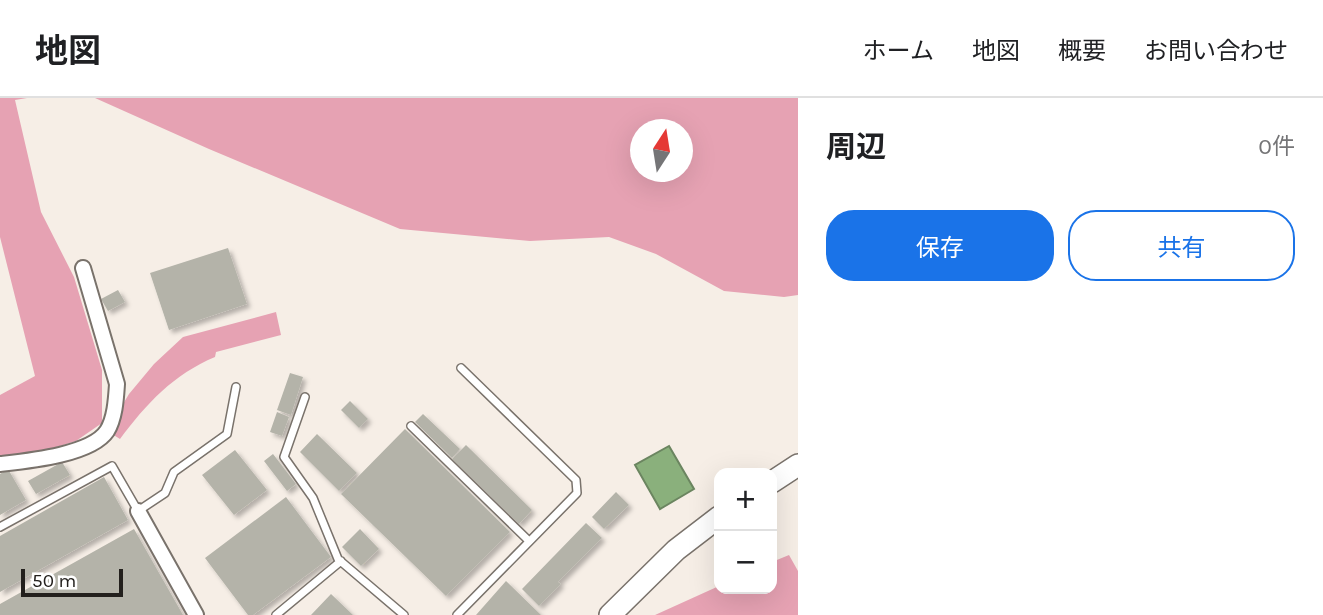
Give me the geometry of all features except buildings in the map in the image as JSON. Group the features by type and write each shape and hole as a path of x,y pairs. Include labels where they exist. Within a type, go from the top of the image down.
{"main road":[{"path":"777,479 798,465"},
{"path":"610,615 676,550 714,521"}],"street":[{"path":"0,464 70,453 106,433 116,403 117,384 83,268"},
{"path":"138,511 196,615"}],"lane":[{"path":"457,615 577,493 576,480 461,368"},
{"path":"0,527 112,466 138,511 165,493 174,472 227,434 236,387"},
{"path":"305,397 284,457 313,498 341,561 404,615"},
{"path":"411,426 529,541"},
{"path":"276,615 341,561"}],"shaded area":[{"path":"0,98 27,98 15,100 41,212 74,277 102,370 102,423 76,441 47,450 0,457 0,395 35,376 0,237"},
{"path":"95,98 798,98 798,295 784,297 724,291 656,254 609,237 530,241 400,229"},
{"path":"276,312 281,335 216,352 215,357 187,372 162,391 120,439 112,434 119,426 123,404 129,394 154,364 183,337"},
{"path":"669,446 694,489 660,509 635,465"},
{"path":"789,555 798,571 798,615 655,615 714,588 714,594 777,594 777,560"}]}
